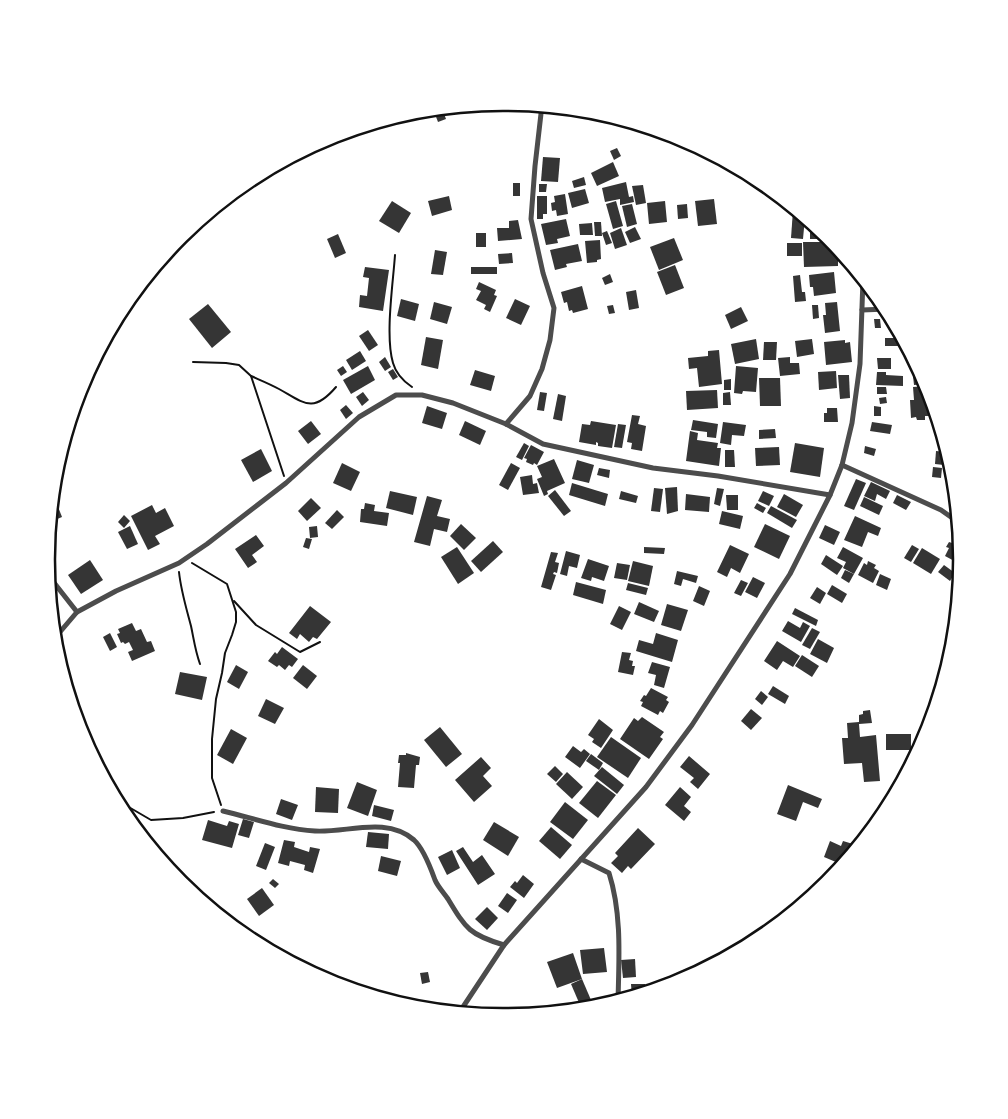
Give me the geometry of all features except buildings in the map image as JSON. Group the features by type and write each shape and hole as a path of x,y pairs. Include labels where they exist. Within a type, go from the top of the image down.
{"street":[{"path":"506,424 530,396 542,368 550,340 554,308 543,273 531,219 541,112"},
{"path":"463,1007 504,945 646,787 692,725 790,574 830,495 842,465 852,423 858,384 863,290"},
{"path":"862,310 877,310"},
{"path":"61,631 77,612 116,591 179,563 242,518 286,483 359,417 396,395 422,395 453,403 506,424 544,444 653,468 718,476 830,495"},
{"path":"842,465 941,510 951,517"},
{"path":"56,585 77,612"},
{"path":"223,811 265,823 317,831 383,827 399,832 415,840 431,867 436,882 458,917 473,934 504,945"},
{"path":"582,859 609,873 614,890 619,933 618,993"}],"path":[{"path":"395,255 390,314 393,364 401,380 422,395"},
{"path":"193,362 239,365 251,376 280,389 296,400 306,403 321,401 336,387"},
{"path":"251,376 286,483"},
{"path":"130,807 151,820 184,818 223,811 212,778 212,738 224,653 232,636 236,622 236,612 227,584 191,562 179,563 181,590 191,628 193,644 200,664"},
{"path":"232,600 256,625 300,652 320,642"}]}
